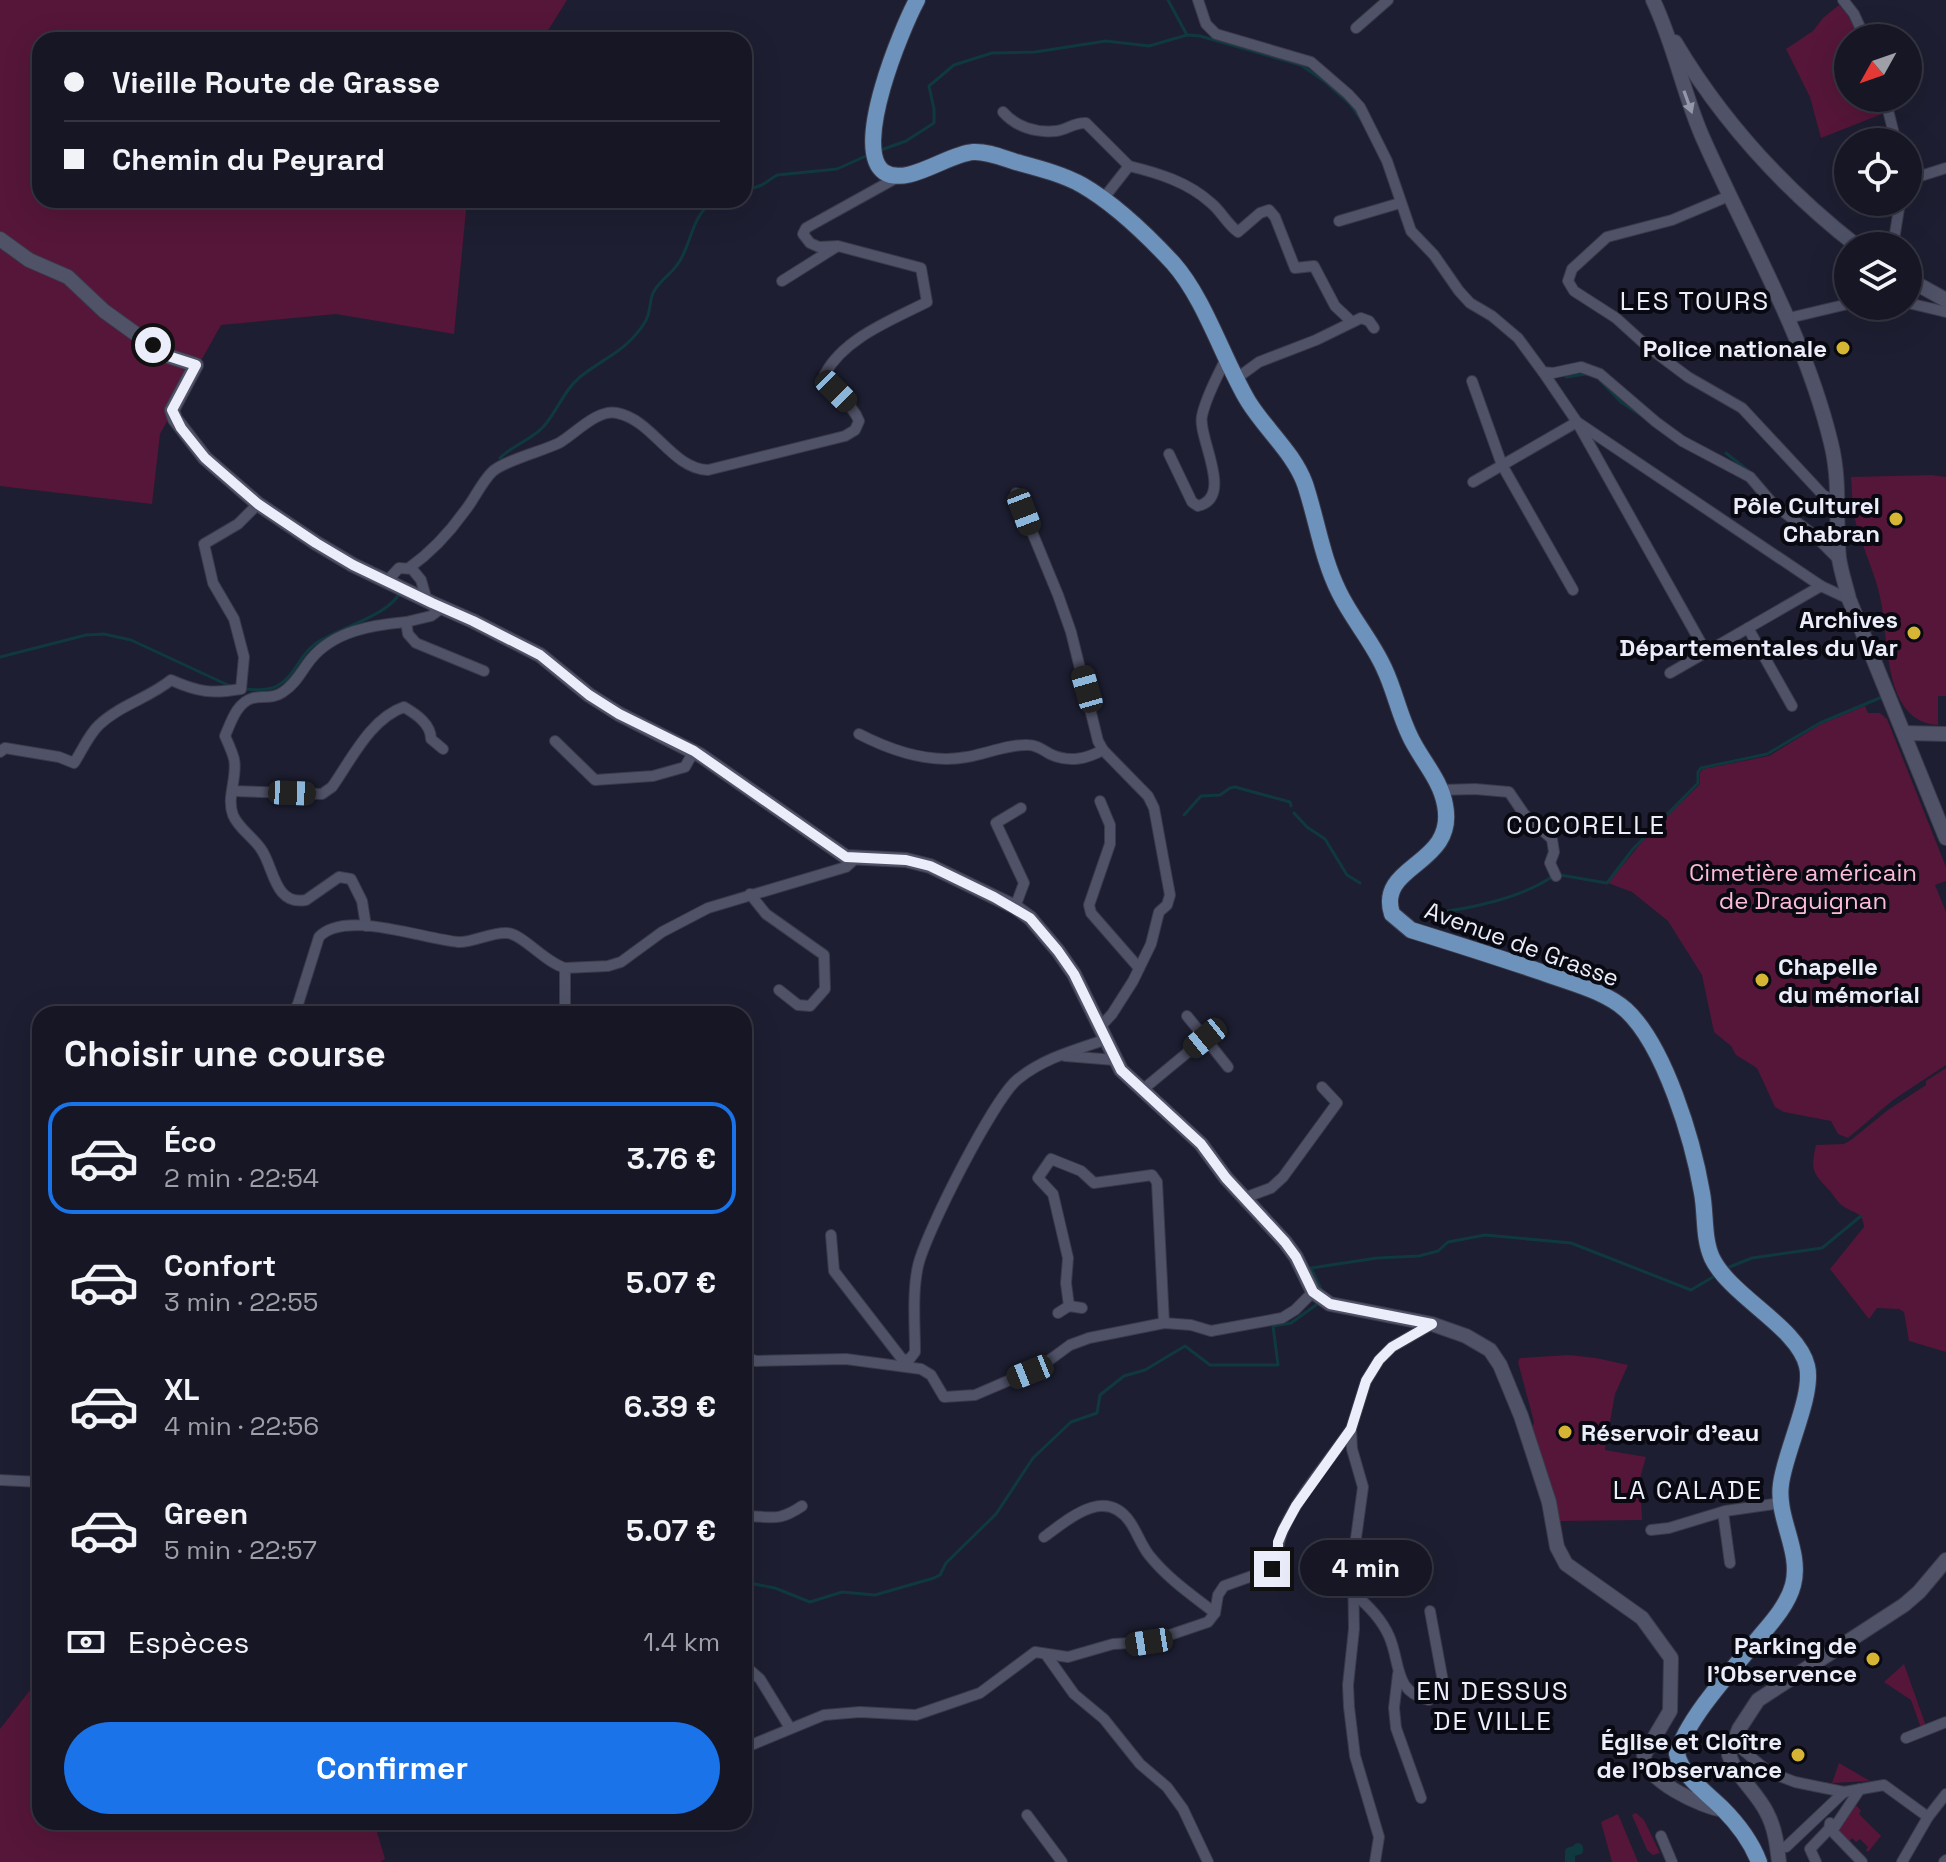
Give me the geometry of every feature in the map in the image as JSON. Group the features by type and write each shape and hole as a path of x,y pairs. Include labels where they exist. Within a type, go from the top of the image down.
{"main road":[{"path":"898,177 883,171 875,160 873,125 895,52 917,0"},
{"name":"Avenue de Grasse","path":"898,177 974,152 1050,171 1080,184 1103,199 1174,264 1187,283 1248,402 1304,482 1337,590 1377,653 1404,725 1441,790 1447,818 1445,829 1431,853 1392,886 1389,895 1392,914 1411,930 1554,977 1610,999 1623,1007 1644,1032 1669,1082 1694,1154 1707,1244 1712,1257 1728,1280 1789,1337 1808,1367 1806,1394 1781,1486 1781,1503 1795,1561 1792,1588 1779,1612 1693,1722 1677,1754 1684,1770 1746,1837 1759,1862"}],"street":[{"path":"1198,0 1206,24 1216,34 1303,59 1329,75 1360,107 1387,161 1411,231 1434,255 1470,303 1492,316 1518,338 1545,376 1577,422 1706,652"},
{"path":"1356,28 1388,0"},
{"path":"1653,0 1666,27 1703,85 1758,155 1800,200 1840,232"},
{"path":"1848,1 1859,24"},
{"path":"1666,27 1693,115 1789,318 1819,398 1832,444 1840,504 1839,555 1849,599 1946,838"},
{"path":"1003,112 1021,127 1058,131 1071,124 1086,123 1129,166 1160,174 1191,188 1213,204 1238,232 1260,213 1269,210 1275,217 1295,268 1314,266 1335,306 1352,322"},
{"path":"1103,199 1129,166"},
{"path":"1922,176 1946,168"},
{"path":"387,581 399,568 409,568 426,556 464,513 493,470 547,449 600,415 617,413 641,425 694,470 708,470 845,436 855,430 859,421 855,410 828,383 825,374 831,362 871,330 927,302 921,268 838,246 819,247 810,243 803,234 806,228 898,177"},
{"path":"1729,196 1672,220 1607,237 1572,269 1568,281 1574,291 1616,318 1688,377 1742,408 1823,495 1840,504"},
{"path":"1339,221 1400,203"},
{"path":"0,239 29,260 68,277 104,311 165,355 196,365 172,410 175,419 205,458 258,504 316,543 540,655 589,695 619,714 694,751 846,857 906,860 930,866 1015,907 1030,918 1074,974 1115,1060 1141,1091 1201,1144 1291,1250 1313,1292 1330,1304 1432,1324 1466,1336 1490,1350 1500,1365 1521,1416 1549,1502 1557,1547 1566,1564 1642,1618 1671,1658 1670,1711 1644,1755 1648,1771 1695,1800 1724,1810"},
{"path":"782,281 838,246"},
{"path":"1922,287 1946,300"},
{"path":"1922,306 1946,312"},
{"path":"1789,318 1834,307"},
{"path":"1237,378 1259,362 1361,318 1369,321 1374,328"},
{"path":"1169,454 1192,502 1198,506 1206,504 1211,497 1214,468 1201,418 1226,358"},
{"path":"1545,376 1581,367 1600,374 1682,441 1750,477 1773,504 1839,555"},
{"path":"1472,381 1502,465 1573,590"},
{"path":"1473,482 1577,422"},
{"path":"1577,422 1821,586 1849,599"},
{"path":"831,1235 834,1271 902,1359 909,1360 915,1352 917,1268 929,1232 999,1102 1015,1081 1041,1062 1104,1033 1151,944 1156,920 1167,905 1171,890 1158,818 1151,800 1098,741 1087,689 1058,595 1016,493"},
{"path":"0,752 5,748 59,757 74,763 97,726 171,680 191,689 215,693 241,689 244,657 238,632 213,583 204,544 238,524 258,504"},
{"path":"419,577 426,556"},
{"path":"409,568 419,577 427,601"},
{"path":"1670,673 1821,586"},
{"path":"366,926 362,901 351,879 339,877 306,900 292,901 283,893 271,875 263,850 233,816 235,761 225,736 238,708 251,698 270,698 283,692 326,645 366,625 406,622 431,616 443,607"},
{"path":"406,622 408,634 416,643 484,671"},
{"path":"1748,628 1792,706"},
{"path":"232,791 322,794 332,787 379,722 404,707 425,724 431,732 431,739 443,749"},
{"path":"1905,733 1946,734"},
{"path":"859,734 892,750 938,758 963,758 1020,745 1038,747 1062,759 1090,757 1103,750"},
{"path":"555,741 595,780 669,773 685,767 694,751"},
{"path":"1441,790 1509,792 1524,814 1552,839 1554,852 1550,863 1555,874"},
{"path":"1100,801 1110,825 1110,844 1089,905 1091,913 1139,968"},
{"path":"1015,907 1024,883 996,823 1021,808"},
{"path":"297,1006 319,937 326,930 338,926 366,926 458,942 507,933 517,937 551,964 565,968 608,966 621,962 662,932 730,899 846,867 855,859"},
{"path":"750,894 766,914 824,955 825,989 819,999 810,1006 798,1005 779,990"},
{"path":"565,968 565,1006"},
{"path":"1187,1016 1228,1067"},
{"path":"1141,1091 1205,1038"},
{"path":"1059,1055 1115,1060"},
{"path":"1244,1198 1271,1188 1283,1177 1337,1103 1322,1087"},
{"path":"1069,1306 1066,1283 1068,1258 1053,1194 1038,1178 1051,1159 1081,1171 1094,1183 1152,1175 1157,1182 1164,1323"},
{"path":"752,1360 846,1359 921,1369 931,1375 944,1397 975,1395 1040,1367 1070,1345 1164,1323 1191,1325 1211,1331 1282,1318 1313,1292"},
{"path":"1058,1313 1069,1306 1082,1308"},
{"path":"752,1745 824,1715 860,1712 916,1715 980,1693 1035,1652 1068,1657 1113,1644 1149,1642 1208,1622 1215,1613 1218,1595 1224,1586 1272,1569 1278,1557 1278,1542 1283,1530 1296,1506 1351,1429 1366,1381 1379,1360 1392,1347 1432,1324"},
{"path":"1351,1429 1352,1449 1363,1487 1353,1560 1354,1629 1348,1685 1349,1707 1355,1756 1379,1837 1375,1862"},
{"path":"0,1480 32,1482"},
{"path":"1651,1530 1669,1528 1723,1512 1781,1503"},
{"path":"752,1517 781,1518 802,1506"},
{"path":"1044,1537 1085,1508 1110,1506 1129,1521 1146,1551 1163,1572 1215,1613"},
{"path":"1723,1512 1730,1563"},
{"path":"1779,1862 1767,1811 1732,1764 1729,1755 1733,1742 1758,1700 1904,1605 1946,1560"},
{"path":"1353,1593 1367,1604 1382,1623 1402,1682 1410,1693 1429,1700 1444,1687 1430,1611"},
{"path":"1047,1656 1074,1694 1104,1719 1140,1764 1167,1787 1183,1809 1208,1862"},
{"path":"1398,1668 1394,1708 1396,1728 1421,1798"},
{"path":"752,1672 760,1679 790,1728"},
{"path":"1906,1738 1946,1722"},
{"path":"1733,1742 1769,1772 1795,1782 1852,1794"},
{"path":"1786,1847 1852,1794 1884,1785 1928,1817"},
{"path":"1816,1862 1810,1849 1829,1829 1852,1794"},
{"path":"1852,1794 1832,1831 1862,1862"},
{"path":"1902,1862 1928,1817 1946,1794"},
{"path":"1027,1815 1062,1862"},
{"path":"1661,1836 1672,1862"}],"green space":[{"path":"0,0 567,0 547,32 32,32 32,208 466,208 454,334 336,314 221,325 160,434 152,504 0,486"},
{"path":"1839,5 1853,24 1834,24 1834,112 1882,114 1846,128 1834,128 1834,133 1821,138 1810,97 1786,49 1813,31"},
{"path":"1851,477 1946,477 1946,696 1938,696 1938,725 1920,720 1907,710 1898,695 1888,657 1879,592 1855,520"},
{"name":"Cimetière américain de Draguignan","path":"1865,706 1868,713 1880,713 1887,719 1946,867 1946,881 1935,885 1946,912 1946,1065 1893,1100 1848,1138 1838,1134 1831,1121 1784,1112 1775,1107 1757,1068 1736,1055 1731,1046 1714,1032 1702,975 1668,921 1632,892 1608,883 1650,832 1700,784 1703,769 1769,756 1821,724"},
{"path":"1946,1068 1946,1352 1909,1341 1904,1312 1899,1309 1877,1308 1869,1319 1830,1269 1864,1227 1860,1215 1839,1203 1820,1180 1814,1171 1813,1161 1816,1145 1844,1144 1851,1140"},
{"path":"1569,1355 1628,1365 1615,1394 1605,1450 1646,1457 1640,1478 1642,1520 1560,1521 1553,1489 1531,1432 1534,1422 1518,1362 1520,1358"},
{"path":"1904,1664 1926,1726 1921,1728 1911,1700 1884,1682"},
{"path":"32,1687 32,1830 376,1830 385,1859 380,1862 0,1862 0,1729"},
{"path":"1839,1763 1870,1781 1832,1783"},
{"path":"1855,1804 1861,1811 1859,1814 1881,1836 1868,1852 1868,1847 1860,1839 1856,1842 1852,1838 1846,1844 1832,1831"},
{"path":"1636,1813 1644,1820 1660,1853 1653,1855 1647,1850 1632,1815"},
{"path":"1618,1814 1638,1862 1612,1862 1601,1822"}],"waterway":[{"path":"1168,0 1187,35"},
{"path":"881,150 906,141 934,123 929,86 954,65 992,53 1035,52 1106,41 1149,46 1187,35 1301,65 1350,104 1362,121"},
{"path":"752,188 777,175 837,169 866,156"},
{"path":"500,458 539,431 574,382 623,347 638,332 647,319 655,289 674,269 706,208"},
{"path":"1566,377 1586,374"},
{"path":"1600,380 1621,402 1639,414"},
{"path":"1726,453 1751,473"},
{"path":"245,689 277,686 315,644 382,611 398,596"},
{"path":"0,657 86,635 104,634 131,640 230,686"},
{"path":"1560,875 1607,883 1633,849 1698,783 1701,768 1767,754 1820,723 1882,697"},
{"path":"1184,815 1201,796 1220,795 1235,787 1290,802 1291,806"},
{"path":"1294,813 1325,839 1347,875 1360,883"},
{"path":"1432,913 1495,901 1553,876"},
{"path":"1727,1268 1752,1258 1822,1248 1861,1216"},
{"path":"1321,1289 1311,1268 1377,1258 1419,1256 1438,1251 1448,1242 1485,1235 1571,1243 1691,1290 1713,1277"},
{"path":"752,1584 775,1588 810,1602 842,1592 875,1595 934,1578 996,1514 1033,1458 1071,1422 1097,1413 1100,1395 1124,1376 1145,1370 1185,1346 1210,1365 1278,1365 1273,1326 1291,1323 1316,1305"},
{"path":"1570,1862 1570,1852 1578,1848"}],"place":[{"name":"Police nationale","path":"1843,348"},
{"name":"Pôle Culturel Chabran","path":"1896,519"},
{"name":"Archives Départementales du Var","path":"1914,633"},
{"name":"Chapelle du mémorial","path":"1762,980"},
{"name":"Réservoir d'eau","path":"1565,1432"},
{"name":"Parking de l'Observence","path":"1873,1659"},
{"name":"Église et Cloître de l'Observance","path":"1798,1755"}],"district":[{"name":"LES TOURS","path":"1695,301"},
{"name":"COCORELLE","path":"1586,825"},
{"name":"LA CALADE","path":"1688,1490"},
{"name":"EN DESSUS DE VILLE","path":"1493,1706"}],"route":[{"path":"153,345 165,355 196,365 172,410 181,428 205,458 233,484 286,524 353,565 540,655 589,695 619,714 694,751 846,857 906,860 930,866 1015,907 1030,918 1074,974 1121,1070 1201,1144 1226,1178 1285,1242 1317,1297 1330,1304 1432,1324 1392,1347 1379,1360 1366,1381 1351,1429 1296,1506 1283,1530 1278,1542 1278,1557 1272,1569"}]}
